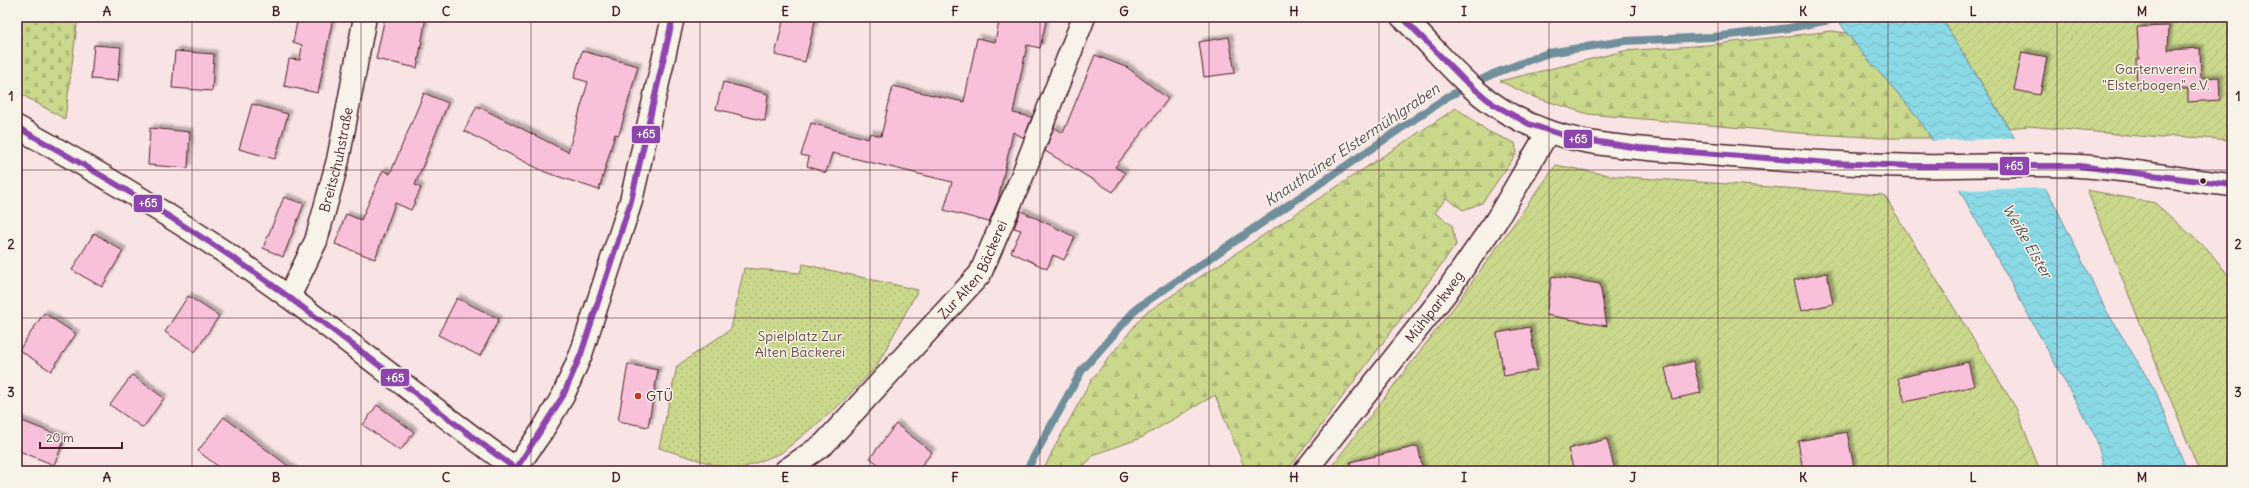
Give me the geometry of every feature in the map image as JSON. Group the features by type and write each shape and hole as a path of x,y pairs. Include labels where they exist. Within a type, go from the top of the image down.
{"main road":[{"name":"Breitschuhstraße","path":"289,297 316,241 338,160 365,17"},
{"path":"17,127 84,164 192,231 289,297 516,470 563,396 581,354 631,201 673,17"},
{"name":"Zur Alten Bäckerei","path":"785,471 824,444 980,274 1022,179 1084,17"},
{"path":"1402,17 1452,70 1482,97 1510,115 1548,132 1595,144 1742,157 1915,166 2079,166 2148,173 2198,182 2232,185"},
{"name":"Mühlparkweg","path":"1305,471 1449,288 1496,221 1548,132"}],"green space":[{"path":"17,17 78,17 65,119 17,92"},
{"name":"Gartenverein \"Elsterbogen\" e.V.","path":"1941,17 2232,17 2232,140 2174,136 2161,138 2028,126 2009,128"},
{"path":"1832,31 1846,33 1919,118 1931,138 1883,138 1798,133 1588,114 1531,96 1500,81 1624,51 1707,45"},
{"path":"1456,108 1489,132 1515,143 1517,153 1482,203 1463,210 1446,198 1435,213 1452,225 1456,245 1287,471 1246,471 1215,395 1141,438 1095,454 1079,471 1043,471 1092,379 1144,314"},
{"path":"1556,165 1613,176 1884,195 2016,408 2040,471 1328,471 1454,307"},
{"path":"2087,190 2155,203 2210,252 2232,280 2232,471 2199,471"},
{"name":"Spielplatz Zur Alten Bäckerei","path":"803,264 918,290 876,367 834,410 781,453 735,471 659,448 677,366 731,329 744,268 800,273"}],"water":[{"name":"Weiße Elster","path":"1836,17 1941,17 2053,201 2106,310 2156,392 2187,471 2105,471 2096,438 1931,138 1921,122 1859,48"}],"pier":[{"path":"2018,138 2048,188 1957,190 1930,141"}],"building":[{"path":"298,17 333,17 318,93 284,86 289,59 300,60 302,45 293,42"},
{"path":"385,17 426,17 417,68 376,59"},
{"path":"784,17 816,17 805,62 775,55"},
{"path":"1000,17 1047,17 1040,48 1027,45 1013,113 1032,117 1024,138 1013,132 998,200 989,222 944,210 952,182 832,153 826,173 807,166 809,157 801,155 811,123 868,139 870,133 881,136 893,86 964,102 977,38 995,42"},
{"path":"2169,26 2168,50 2200,48 2201,78 2219,77 2220,100 2188,102 2188,89 2137,89 2136,59 2139,59 2137,27"},
{"path":"1229,37 1235,73 1204,77 1199,42"},
{"path":"94,45 121,47 118,81 91,79"},
{"path":"175,51 214,54 212,91 172,88"},
{"path":"582,51 638,66 619,135 615,134 599,190 545,172 464,131 477,106 568,152 588,82 574,78"},
{"path":"2022,52 2047,57 2040,95 2014,90"},
{"path":"1095,55 1128,68 1168,99 1115,167 1125,173 1113,192 1045,151 1054,127 1063,133"},
{"path":"723,82 768,94 765,121 716,109"},
{"path":"424,93 448,103 415,185 421,188 411,210 395,203 375,259 335,244 346,214 361,220 383,170 390,174"},
{"path":"252,104 288,114 275,159 239,149"},
{"path":"150,128 190,132 188,168 148,165"},
{"path":"284,197 304,204 283,257 263,248"},
{"path":"1021,211 1075,237 1064,260 1053,255 1047,269 1011,252 1021,230 1014,228"},
{"path":"94,233 123,251 102,287 72,270"},
{"path":"1827,273 1833,304 1801,311 1794,280"},
{"path":"1552,276 1600,284 1607,326 1546,315"},
{"path":"188,296 219,316 195,352 165,332"},
{"path":"457,298 499,319 480,356 438,335"},
{"path":"44,313 76,334 51,371 19,350"},
{"path":"1530,327 1537,370 1504,376 1497,333"},
{"path":"1693,361 1701,393 1672,399 1665,368"},
{"path":"1968,362 1974,386 1905,402 1898,378"},
{"name":"GTÜ","path":"628,364 658,370 648,427 618,421"},
{"path":"132,375 164,398 143,428 110,405"},
{"path":"377,405 414,432 400,451 363,425"},
{"path":"224,417 295,471 224,471 198,451"},
{"path":"17,419 65,438 54,465 17,450"},
{"path":"896,424 932,452 917,471 887,471 870,458"},
{"path":"1847,432 1854,467 1832,471 1803,471 1798,441"},
{"path":"1607,439 1615,471 1574,471 1568,449"},
{"path":"1418,446 1423,471 1351,471 1350,462"}],"waterway":[{"name":"Knauthainer Elstermühlgraben","path":"1026,471 1082,370 1137,308 1447,97 1493,74 1548,53 1624,41 1713,37 1789,28 1845,17"}],"transit line":[{"name":"+65","path":"516,469 563,396 581,354 631,201 673,17"},
{"name":"+65","path":"1402,17 1465,81 1493,104 1529,124 1572,138 1639,148 1829,163 1916,166 2079,166 2232,185"},
{"name":"+65","path":"17,127 139,198 229,255 291,299 516,469"}],"place":[{"name":"GTÜ","path":"638,396"}]}
